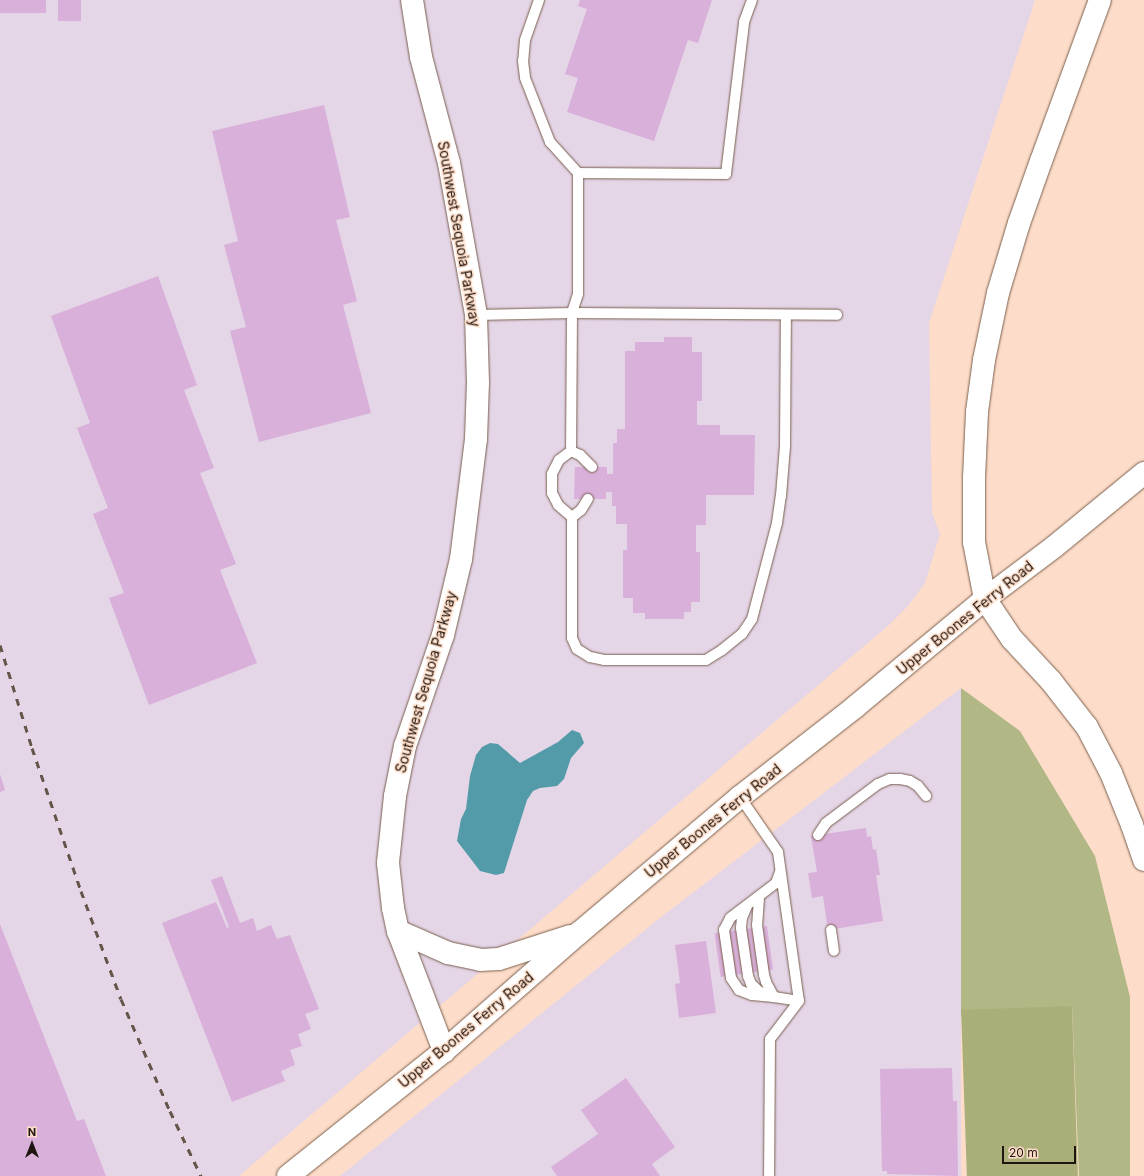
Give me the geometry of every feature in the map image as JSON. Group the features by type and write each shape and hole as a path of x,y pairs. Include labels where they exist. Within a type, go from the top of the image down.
{"main road":[{"name":"Southwest Sequoia Parkway","path":"412,0 420,57 449,163 476,315 478,382 476,439 461,559 443,635 405,746 390,824 388,863 393,908 398,931 444,1051"},
{"path":"1100,0 1019,223 998,293 984,360 977,412 974,542 985,599 1012,639 1051,681 1087,727 1111,773 1132,824 1144,860"},
{"name":"Upper Boones Ferry Road","path":"288,1176 444,1051 579,933 740,797 855,707 985,599 1054,547 1144,473"},
{"path":"398,931 448,953 480,960 499,959 579,933"}],"lane":[{"path":"539,0 525,40 523,61 525,78 550,142 578,173 578,294 572,312 571,452"},
{"path":"578,173 726,174 744,22 752,0"},
{"path":"476,315 572,312 837,315"},
{"path":"571,452 559,460 552,474 552,493 558,505 572,517 572,638 577,649 590,657 604,660 706,660 722,650 742,634 752,619 777,523 785,446 786,315"},
{"path":"571,452 580,455 592,467"},
{"path":"572,517 581,510 588,500"},
{"path":"818,835 826,823 878,784 890,779 900,779 910,782 918,786 926,796"},
{"path":"740,797 778,852 799,1001 770,1039 769,1176"},
{"path":"774,996 752,995 739,990 731,978 724,930 730,918 748,903 759,898 776,883 781,870"},
{"path":"759,898 757,925 764,975 766,982 774,996"},
{"path":"748,903 742,918 741,928 748,976 751,984 760,992 799,1001"},
{"path":"831,930 834,951"}],"shaded area":[{"path":"0,0 1035,0 929,323 932,513 940,534 925,583 908,606 889,625 239,1176 0,1176"},
{"path":"961,688 961,1176 340,1176 661,917"}],"green space":[{"path":"961,688 1020,731 1095,856 1130,997 1130,1176 1079,1176 1072,1006 961,1016"},
{"path":"1072,1006 1078,1176 967,1176 961,1010"}],"water":[{"path":"572,730 580,733 584,743 571,758 564,779 557,786 540,788 533,791 527,800 504,873 496,875 480,871 457,841 461,819 466,809 470,776 476,755 482,747 490,743 498,744 520,763 558,742"}],"building":[{"path":"0,0 46,0 46,13 0,13"},
{"path":"58,0 81,0 81,21 58,21"},
{"path":"580,0 712,0 698,43 688,40 654,141 567,112 578,78 565,74 587,9 578,6"},
{"path":"324,105 350,217 336,220 357,301 343,305 371,413 259,442 230,331 246,327 224,245 238,241 212,131"},
{"path":"158,276 197,385 184,390 214,468 200,473 236,564 220,570 257,663 149,705 109,598 124,593 93,514 108,508 77,428 90,423 51,316"},
{"path":"664,337 692,337 692,352 702,352 702,401 697,401 697,425 720,425 720,435 755,435 754,495 706,495 706,525 696,525 696,552 700,552 700,602 691,602 691,612 684,612 684,619 645,619 645,613 633,613 633,598 623,598 623,550 627,550 627,524 616,524 616,506 612,506 612,492 606,492 606,499 574,499 575,467 607,467 607,474 613,474 613,443 617,443 617,429 625,429 625,351 635,351 635,342 664,342"},
{"path":"0,774 5,790 0,792"},
{"path":"866,828 867,837 871,836 873,850 876,849 880,875 876,875 883,921 828,930 823,896 812,898 808,873 817,872 811,836"},
{"path":"222,876 240,923 253,918 257,931 271,925 277,939 290,935 319,1009 305,1014 311,1029 298,1034 302,1046 290,1050 295,1065 281,1071 285,1081 232,1102 162,923 216,902 227,928 229,927 211,880"},
{"path":"0,924 77,1121 84,1119 106,1176 0,1176"},
{"path":"767,926 773,970 721,977 715,933"},
{"path":"706,941 716,1013 679,1018 675,984 680,983 675,945"},
{"path":"952,1068 953,1101 957,1101 958,1176 887,1174 887,1171 882,1171 880,1069"},
{"path":"626,1078 675,1147 652,1164 660,1176 557,1176 551,1167 598,1134 581,1110"}],"railway":[{"path":"0,645 32,748 81,891 121,999 170,1111 201,1176"}]}
